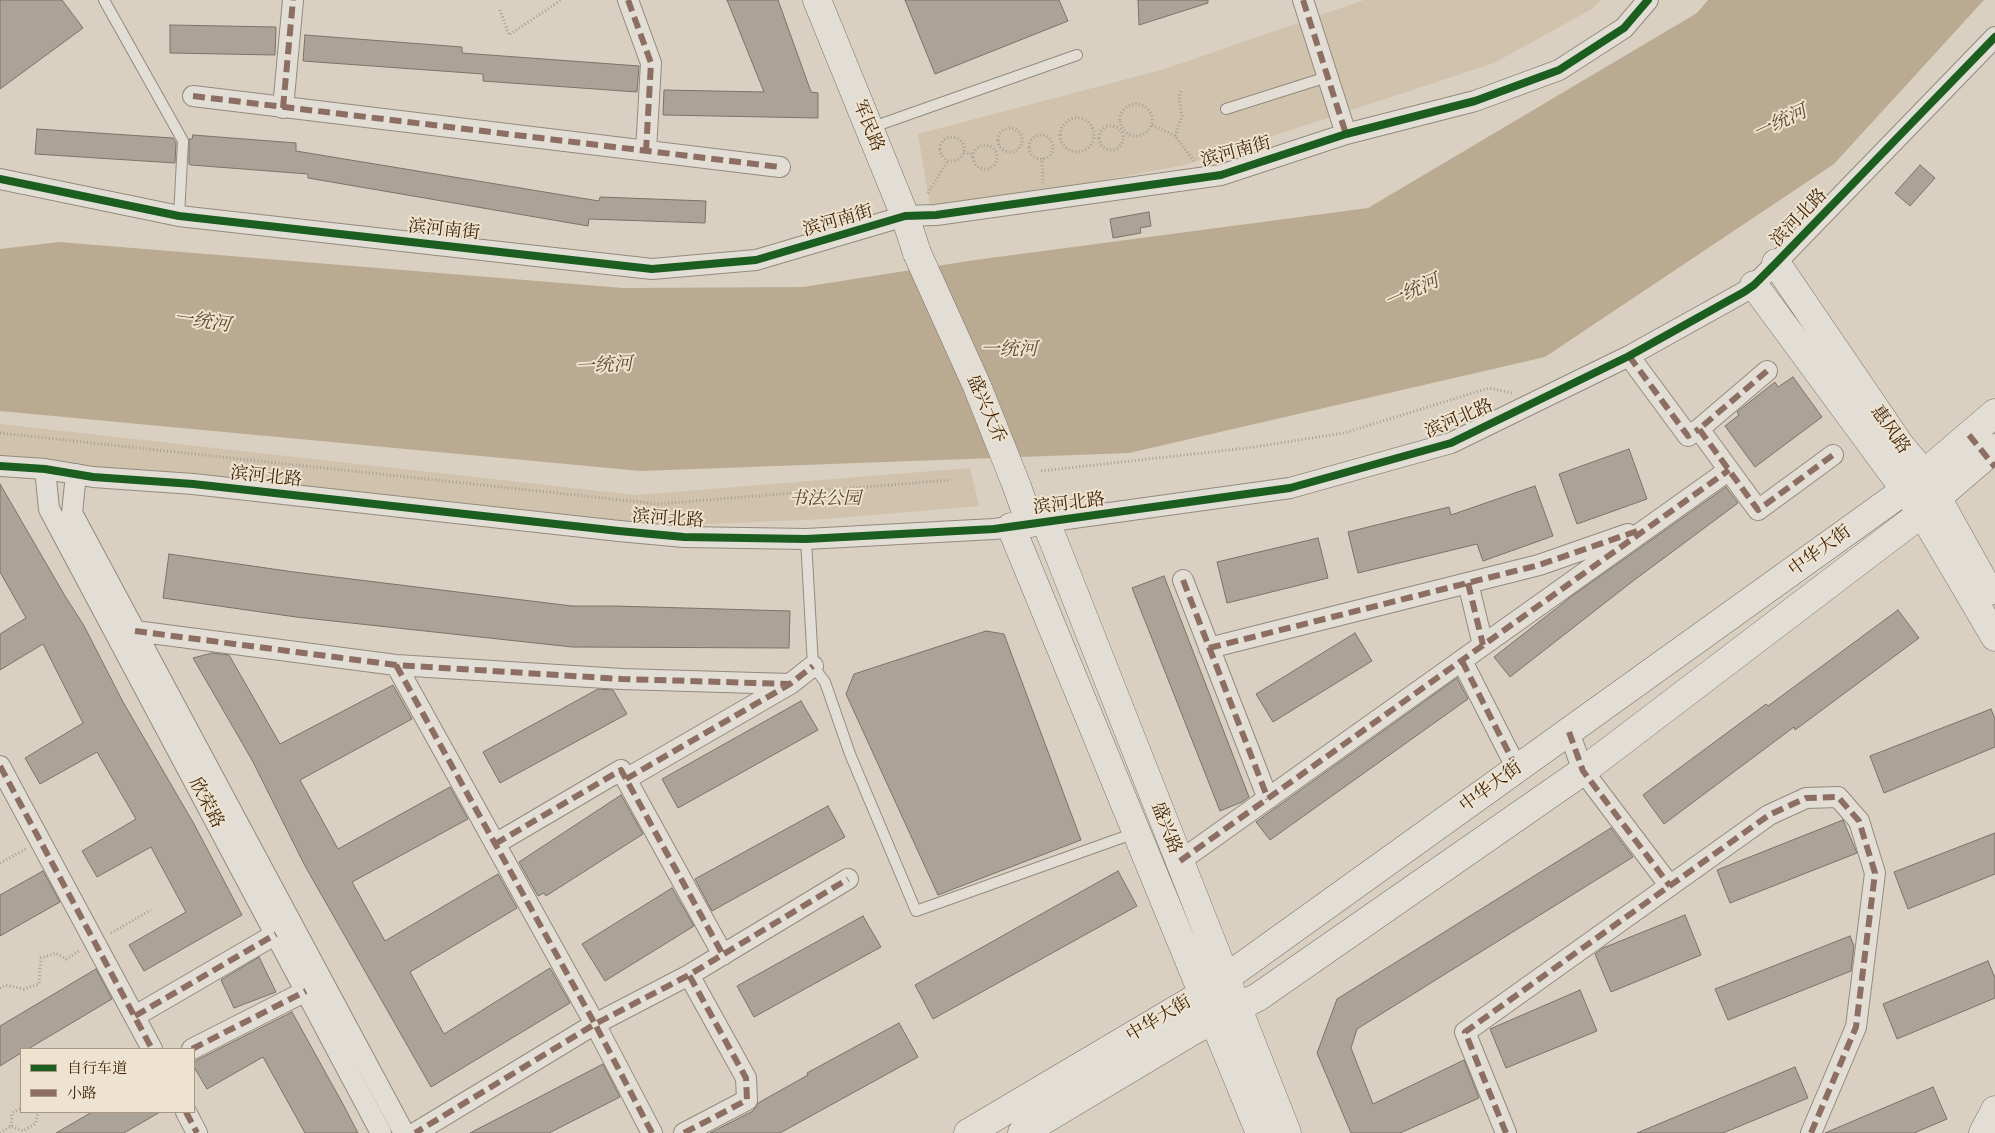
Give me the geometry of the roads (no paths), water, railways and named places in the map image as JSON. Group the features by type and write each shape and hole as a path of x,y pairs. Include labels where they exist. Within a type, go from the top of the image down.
{"street":[{"path":"283,108 293,0"},
{"path":"628,0 651,63 646,151"},
{"name":"军民路","path":"817,0 905,216 917,253"},
{"path":"1302,0 1346,134"},
{"name":"滨河南街","path":"0,179 179,216 652,269 756,260 905,216 956,213 1221,175 1346,134 1475,101 1559,70 1624,28 1648,0"},
{"name":"滨河北路","path":"0,466 193,484 619,531 684,536 806,539 994,529 1290,488 1451,443 1629,356 1754,285 1995,37"},
{"path":"193,96 780,167"},
{"name":"盛兴大乔","path":"917,253 976,386 1016,484 1029,524"},
{"name":"惠风路","path":"1776,263 1900,445 1915,482 1929,505 1995,600"},
{"path":"1754,285 1915,482"},
{"path":"1629,356 1688,436 1699,429 1767,371"},
{"name":"中华大街","path":"1022,1133 1194,1030 1258,997 1583,771 1929,505 1986,452 1995,413"},
{"path":"1699,429 1758,510 1833,455"},
{"name":"中华大街","path":"968,1133 1203,994 1915,482 1986,452"},
{"name":"欣荣路","path":"44,469 50,509 381,1133"},
{"path":"1180,861 1729,470"},
{"name":"欣荣路","path":"76,474 72,513 404,1133"},
{"path":"1929,505 1995,636"},
{"name":"盛兴路","path":"1029,524 1137,832 1203,994 1226,1014 1287,1133"},
{"name":"盛兴路","path":"1029,524 1180,861 1226,978 1226,1014 1260,1133"},
{"path":"1209,648 1539,565 1649,527"},
{"path":"1183,580 1268,798"},
{"path":"1468,583 1483,645"},
{"path":"135,631 396,665 622,679 790,684"},
{"path":"1462,661 1517,769"},
{"path":"396,665 595,1024 652,1133"},
{"path":"626,779 790,684 813,666"},
{"path":"1569,732 1583,771 1670,886"},
{"path":"0,766 151,1048"},
{"path":"495,844 621,770 723,954"},
{"path":"1506,1133 1466,1032 1769,815 1806,798 1838,797 1859,821 1875,873 1856,1027 1811,1133"},
{"path":"415,1133 595,1024 689,975 848,879"},
{"path":"135,1016 276,934"},
{"path":"684,1133 747,1100 746,1078 689,975"},
{"path":"194,1048 306,991"},
{"path":"1984,1133 1995,1110"},
{"path":"187,1113 197,1133"}],"lane":[{"path":"104,0 183,141 179,216"},
{"path":"869,129 1077,55"},
{"path":"1226,108 1327,77"},
{"path":"806,539 813,666 825,682 850,754 916,911 1137,832"}],"water":[{"name":"一统河","path":"1708,0 1984,0 1834,164 1545,357 1129,453 641,471 0,411 0,249 59,242 623,288 803,287 975,260 1368,208 1697,13"}],"park label":[{"name":"书法公园","path":"825,499"}]}
